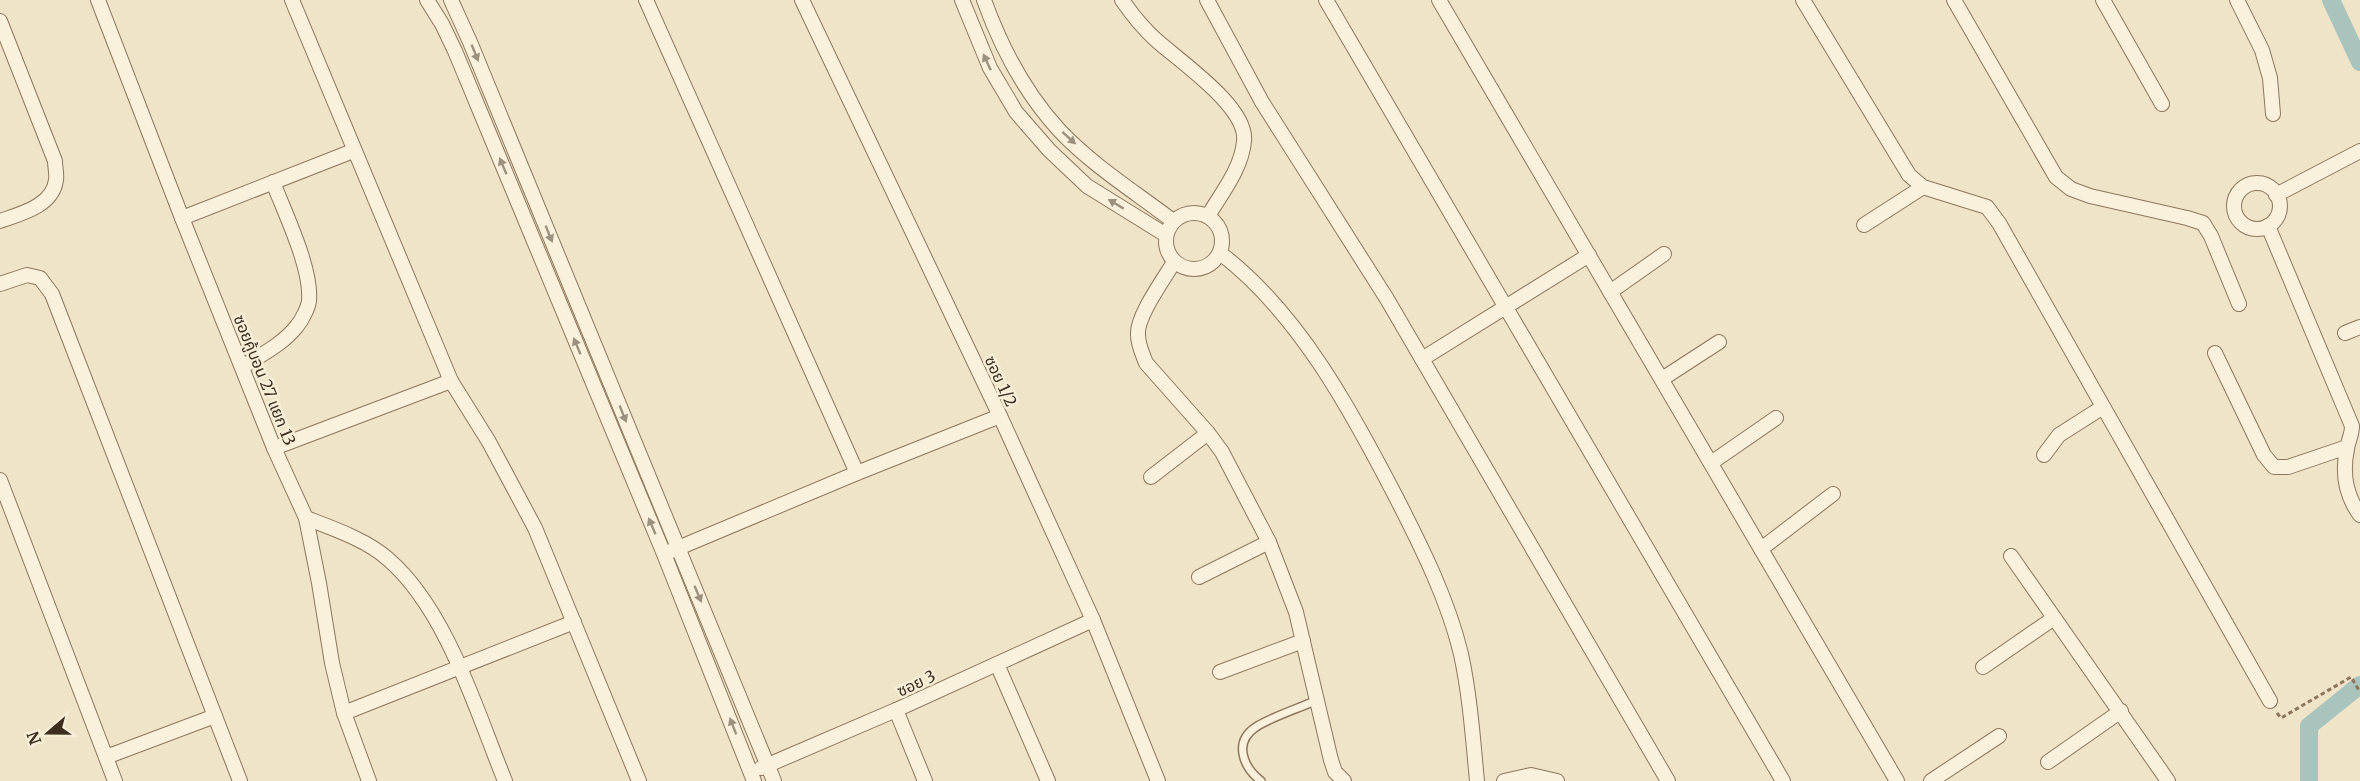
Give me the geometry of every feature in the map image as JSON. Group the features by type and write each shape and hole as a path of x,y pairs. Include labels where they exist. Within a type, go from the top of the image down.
{"street":[{"name":"ซอยคู้บอน 27 แยก 13","path":"98,0 274,448 306,518 332,663 344,713 369,781"},
{"path":"292,0 353,151 451,381 514,486 535,528 639,781"},
{"path":"428,0 454,51 664,554 752,776"},
{"path":"451,0 774,781"},
{"path":"646,0 857,473"},
{"name":"ซอย 1/2","path":"802,0 1000,416 1094,620 1158,781"},
{"path":"962,0 990,68 1016,112 1048,150 1087,186 1166,235"},
{"path":"984,0 1005,50 1041,107 1059,130 1092,159 1173,221"},
{"path":"1122,0 1152,36 1221,96 1236,114 1243,128 1244,141 1232,176 1208,216"},
{"path":"1207,0 1262,102 1387,299 1668,781"},
{"path":"1326,0 1784,781"},
{"path":"1439,0 1897,781"},
{"path":"1803,0 1909,175 1923,187 1987,207 1999,223 2270,701"},
{"path":"1954,0 2056,177 2071,189 2090,196 2203,223 2211,236 2240,304"},
{"path":"2103,0 2162,104"},
{"path":"2237,0 2262,51 2270,78 2273,114"},
{"path":"0,21 55,161 56,182 48,198 28,211 0,221"},
{"path":"1024,121 1041,107"},
{"path":"182,218 353,151"},
{"path":"2277,195 2360,151"},
{"path":"242,367 280,342 298,325 309,303 306,273 273,182"},
{"path":"2257,183 2268,186 2277,195 2280,207 2276,218 2268,226 2256,229 2245,226 2236,217 2234,206 2237,194 2246,186 2257,183"},
{"path":"1864,225 1923,187"},
{"path":"1195,212 1208,216 1216,223 1223,242 1220,253 1212,263 1200,269 1186,268 1174,262 1167,249 1166,235 1173,221 1183,214 1195,212"},
{"path":"2268,226 2352,426 2352,438 2347,447 2344,469 2347,489 2360,515"},
{"path":"1220,253 1245,272 1265,294 1331,379 1424,551 1461,655 1477,781"},
{"path":"1610,292 1664,254"},
{"path":"1422,358 1589,255"},
{"path":"1174,262 1141,320 1137,334 1146,363 1222,452 1269,542 1296,612 1331,760 1335,772 1344,781"},
{"path":"0,284 27,275 40,278 52,294 240,781"},
{"path":"2345,333 2360,327"},
{"path":"1662,379 1719,342"},
{"path":"2215,353 2264,455 2274,467 2288,467 2347,447"},
{"path":"274,448 451,381"},
{"path":"2044,455 2059,435 2103,407"},
{"path":"664,554 1000,416"},
{"path":"1711,463 1776,418"},
{"path":"1151,477 1208,433"},
{"path":"0,480 115,781"},
{"path":"1761,549 1833,494"},
{"path":"306,518 344,533 387,558 411,583 434,615 458,666 505,781"},
{"path":"1199,576 1269,542"},
{"path":"2011,556 2169,781"},
{"path":"1983,667 2054,618"},
{"name":"ซอย 3","path":"752,776 768,765 1094,620"},
{"path":"344,713 574,622"},
{"path":"1220,672 1303,641"},
{"path":"997,664 1048,781"},
{"path":"896,710 925,781"},
{"path":"2048,762 2121,711"},
{"path":"106,758 215,716"},
{"path":"1931,781 2000,736"},
{"path":"1504,781 1531,775 1557,781"}],"lane":[{"path":"1261,781 1250,773 1242,756 1243,741 1256,727 1317,700"}],"path":[{"path":"2270,701 2281,718 2351,677 2360,692"}],"waterway":[{"path":"2331,0 2360,62"},
{"path":"2309,781 2309,726 2360,685"}]}
